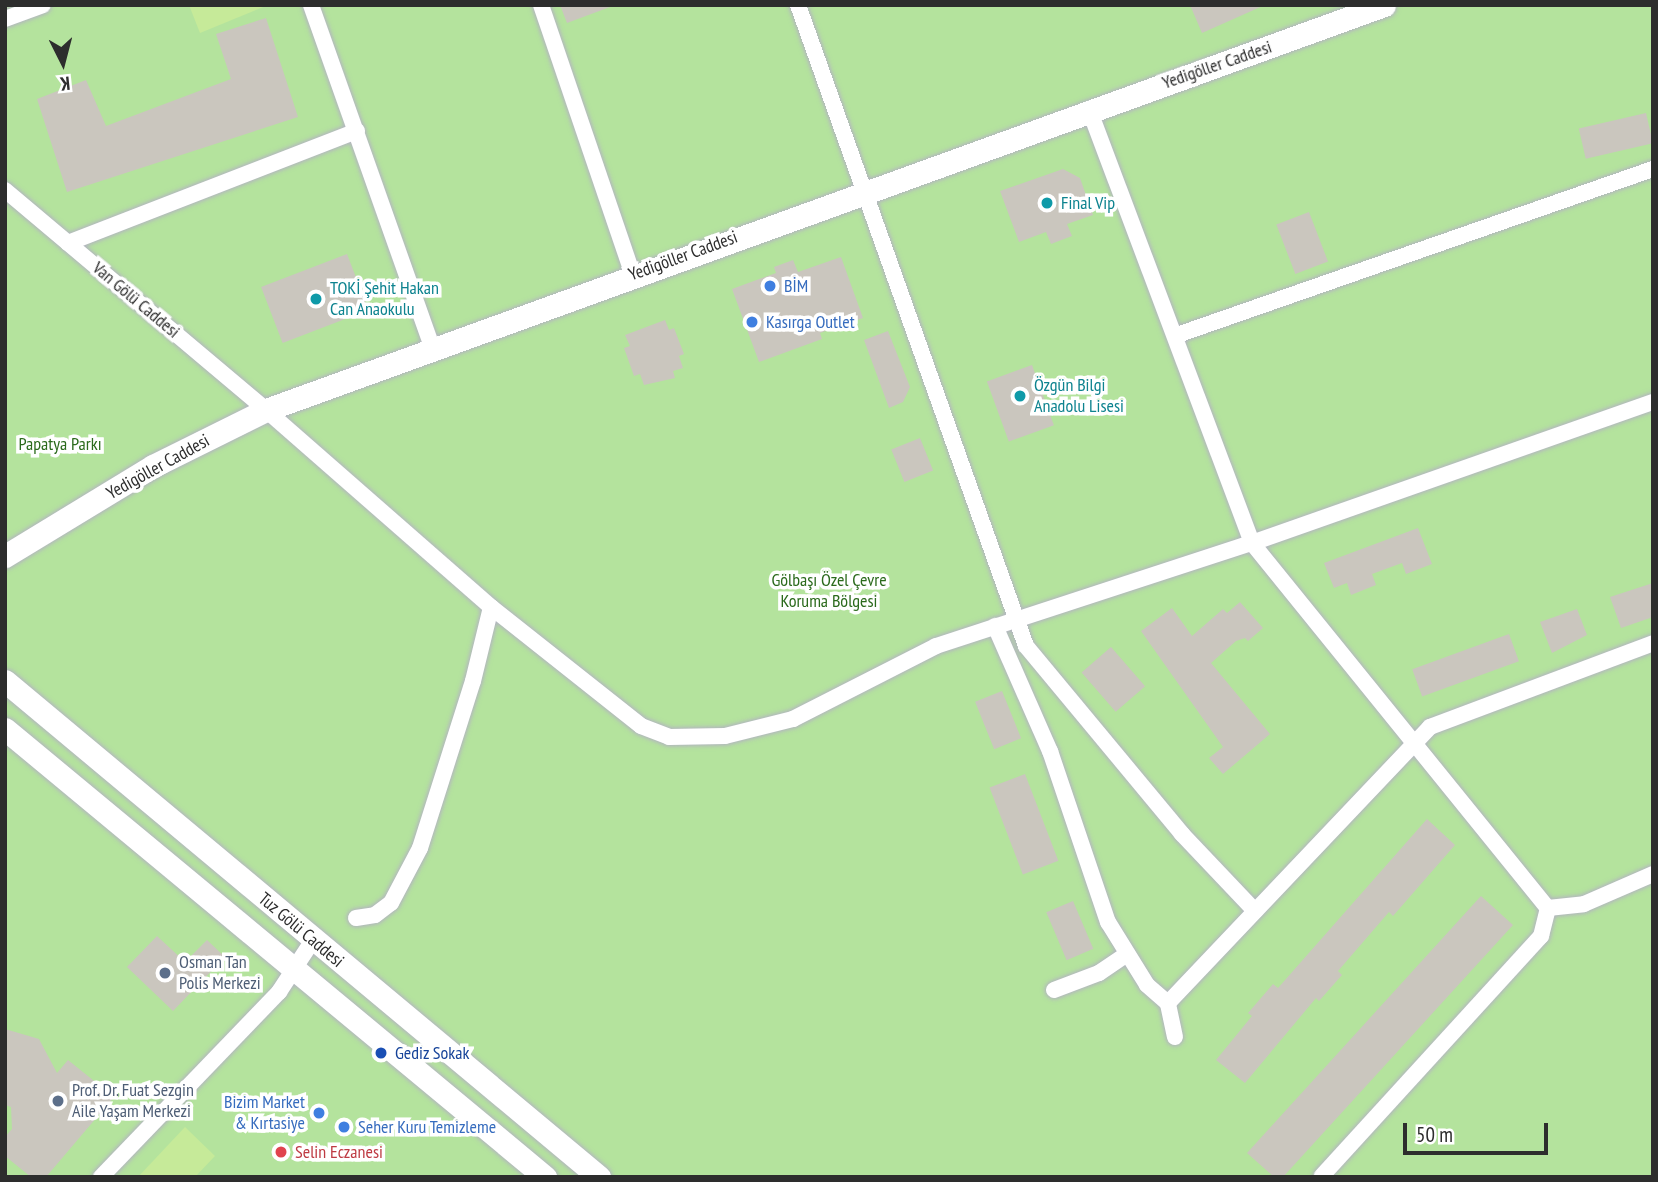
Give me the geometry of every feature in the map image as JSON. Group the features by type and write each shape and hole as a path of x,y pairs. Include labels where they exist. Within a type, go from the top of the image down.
{"street":[{"path":"5,19 43,5"},
{"path":"311,5 432,347"},
{"path":"541,5 633,275"},
{"path":"798,5 1016,618 1038,663 1182,834 1255,911"},
{"name":"Yedigöller Caddesi","path":"5,556 153,466 266,410 862,191 1384,5"},
{"path":"1089,109 1177,335 1252,543 1549,908"},
{"path":"68,243 357,131"},
{"path":"1177,335 1653,169"},
{"name":"Van Gölü Caddesi","path":"5,190 266,410 491,607 640,726 669,737 725,736 793,719 884,669 995,625 1252,543 1653,402"},
{"path":"356,918 375,915 391,903 420,848 473,681 491,607"},
{"path":"995,625 1049,751 1108,922 1147,985 1168,1003 1175,1037"},
{"path":"1168,1003 1430,727 1653,643"},
{"name":"Tuz Gölü Caddesi","path":"5,681 599,1177"},
{"name":"Tuz Gölü Caddesi","path":"5,729 545,1177"},
{"path":"1549,908 1584,904 1653,874"},
{"path":"1322,1176 1541,936 1549,908"},
{"path":"101,1177 279,992 313,940"},
{"path":"1054,990 1099,973 1127,954"}],"green space":[{"name":"Gölbaşı Özel Çevre Koruma Bölgesi","path":"5,5 1653,5 1653,1177 5,1177"},
{"path":"189,5 268,5 200,33"},
{"path":"185,1127 215,1156 195,1177 138,1177"}],"building":[{"path":"560,5 610,5 610,7 567,23"},
{"path":"1190,5 1265,5 1202,33"},
{"path":"266,18 298,117 67,192 37,99 86,80 106,126 231,79 216,34"},
{"path":"1646,113 1653,143 1586,159 1579,129"},
{"name":"Final Vip","path":"1063,169 1080,178 1093,215 1067,224 1072,236 1051,244 1046,232 1019,242 1000,191"},
{"path":"1309,212 1328,261 1295,274 1276,225"},
{"name":"TOKİ Şehit Hakan Can Anaokulu","path":"347,254 369,310 283,343 261,287"},
{"path":"841,257 863,318 820,333 822,339 759,362 732,289 776,273 774,267 793,260 798,272"},
{"path":"665,320 669,330 674,328 684,354 679,356 683,368 673,371 675,378 644,385 640,374 634,376 624,348 630,346 625,335"},
{"path":"888,331 910,387 903,402 889,408 864,340"},
{"name":"Özgün Bilgi Anadolu Lisesi","path":"1032,365 1054,425 1009,442 987,381"},
{"path":"920,438 933,470 904,482 891,450"},
{"path":"1418,528 1432,564 1406,574 1402,563 1372,574 1376,585 1351,595 1347,583 1334,588 1324,563"},
{"path":"1653,583 1653,617 1621,628 1610,597"},
{"path":"1240,602 1263,628 1248,641 1245,638 1236,641 1211,663 1270,734 1223,774 1209,758 1223,747 1141,631 1172,608 1192,636 1223,609 1227,613"},
{"path":"1577,609 1587,635 1552,653 1540,622"},
{"path":"1509,634 1519,661 1422,696 1412,669"},
{"path":"1111,647 1145,686 1116,712 1082,673"},
{"path":"1002,691 1021,738 994,749 975,702"},
{"path":"1025,774 1058,861 1023,874 990,788"},
{"path":"1427,819 1455,845 1393,916 1389,912 1338,971 1342,975 1319,1001 1316,998 1245,1083 1216,1060 1252,1016 1248,1013 1273,984 1278,988"},
{"path":"1481,896 1513,925 1283,1177 1274,1177 1247,1153"},
{"path":"1073,901 1093,949 1067,960 1046,912"},
{"name":"Osman Tan Polis Merkezi","path":"157,936 185,962 207,940 225,957 173,1011 127,967"},
{"name":"Prof. Dr. Fuat Sezgin Aile Yaşam Merkezi","path":"5,1029 39,1039 57,1073 68,1060 114,1097 46,1177 31,1177 5,1156 5,1137 12,1129 11,1107 5,1105"}],"place":[{"name":"Final Vip","path":"1047,203"},
{"name":"BİM","path":"770,286"},
{"name":"TOKİ Şehit Hakan Can Anaokulu","path":"316,299"},
{"name":"Kasırga Outlet","path":"752,322"},
{"name":"Özgün Bilgi Anadolu Lisesi","path":"1020,396"},
{"name":"Osman Tan Polis Merkezi","path":"165,973"},
{"name":"Gediz Sokak","path":"381,1053"},
{"name":"Prof. Dr. Fuat Sezgin Aile Yaşam Merkezi","path":"58,1101"},
{"name":"Bizim Market & Kırtasiye","path":"319,1113"},
{"name":"Seher Kuru Temizleme","path":"344,1127"},
{"name":"Selin Eczanesi","path":"281,1152"}],"park label":[{"name":"Papatya Parkı","path":"60,444"}]}
